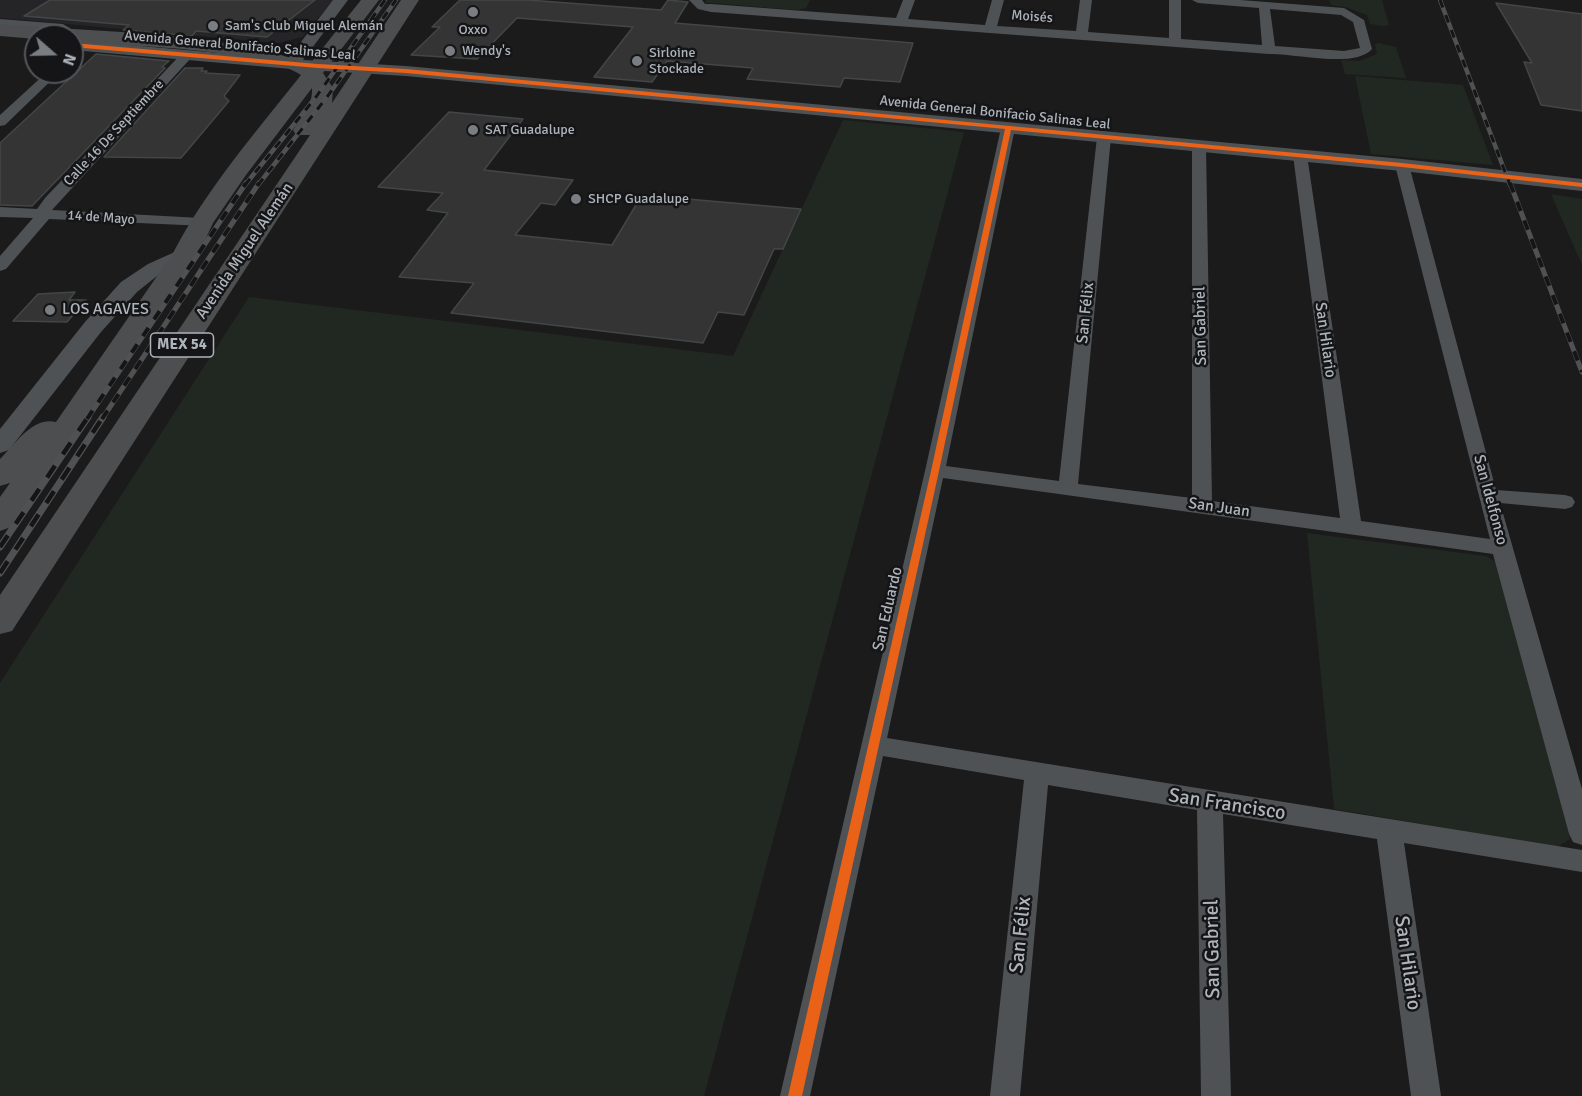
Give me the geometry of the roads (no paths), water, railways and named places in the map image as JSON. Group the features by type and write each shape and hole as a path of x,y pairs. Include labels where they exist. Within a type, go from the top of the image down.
{"highway":[{"path":"276,93 323,60 370,0"},
{"name":"Avenida Miguel Alemán","path":"0,622 410,0"},
{"path":"0,30 24,35"},
{"path":"84,45 265,54 294,63 317,77 321,82 323,95 318,111 237,226"},
{"path":"276,93 287,50"},
{"path":"276,93 296,105 318,103 333,107 336,109 335,115"},
{"name":"MEX 54","path":"0,520 84,404 186,253 201,222 258,144 248,139 245,129 276,93"},
{"path":"132,420 190,294"},
{"path":"0,476 45,431 84,404"}],"street":[{"path":"287,50 315,34 340,0"},
{"path":"813,16 822,0"},
{"path":"900,22 909,0"},
{"path":"990,29 998,0"},
{"path":"1081,36 1086,0"},
{"path":"1175,43 1176,0"},
{"path":"1198,0 1264,5 1269,50"},
{"name":"Moisés","path":"698,3 813,16 1344,56 1360,54 1366,49 1358,20 1350,14 1327,9 1264,5"},
{"name":"Avenida General Bonifacio Salinas Leal","path":"0,24 235,52 287,50"},
{"path":"0,37 24,40"},
{"name":"Avenida General Bonifacio Salinas Leal","path":"84,45 192,55 287,50 323,60 367,67 1300,155 1582,185"},
{"path":"192,55 252,65 266,72 276,93"},
{"name":"Calle 16 De Septiembre","path":"0,266 45,214 51,201 192,55"},
{"path":"0,122 41,84"},
{"name":"San Eduardo","path":"795,1096 935,471 1008,128"},
{"name":"San Félix","path":"1068,488 1104,137"},
{"name":"San Gabriel","path":"1199,146 1202,506"},
{"name":"San Hilario","path":"1300,155 1351,526"},
{"name":"San Idelfonso","path":"1402,165 1488,496 1582,834"},
{"name":"14 de Mayo","path":"0,212 201,222"},
{"path":"0,445 93,327 129,286 155,268 186,253"},
{"name":"San Juan","path":"935,471 1503,548"},
{"path":"1488,496 1565,502"},
{"name":"San Francisco","path":"873,745 1210,802 1582,861"},
{"name":"San Félix","path":"1005,1096 1037,773"},
{"name":"San Gabriel","path":"1210,802 1216,1096"},
{"name":"San Hilario","path":"1389,830 1426,1096"}],"railway":[{"path":"245,185 316,97 385,0"},
{"path":"258,185 327,97 396,0"},
{"path":"1440,0 1510,185"},
{"path":"87,419 246,183"},
{"path":"102,419 259,183"},
{"path":"1510,183 1582,372"},
{"path":"0,547 88,417"},
{"path":"0,573 103,417"}],"place":[{"name":"Oxxo","path":"473,12"},
{"name":"Sam's Club Miguel Alemán","path":"213,26"},
{"name":"Wendy's","path":"450,51"},
{"name":"Sirloine Stockade","path":"637,61"},
{"name":"SAT Guadalupe","path":"473,130"},
{"name":"SHCP Guadalupe","path":"576,199"},
{"name":"LOS AGAVES","path":"50,310"}]}
